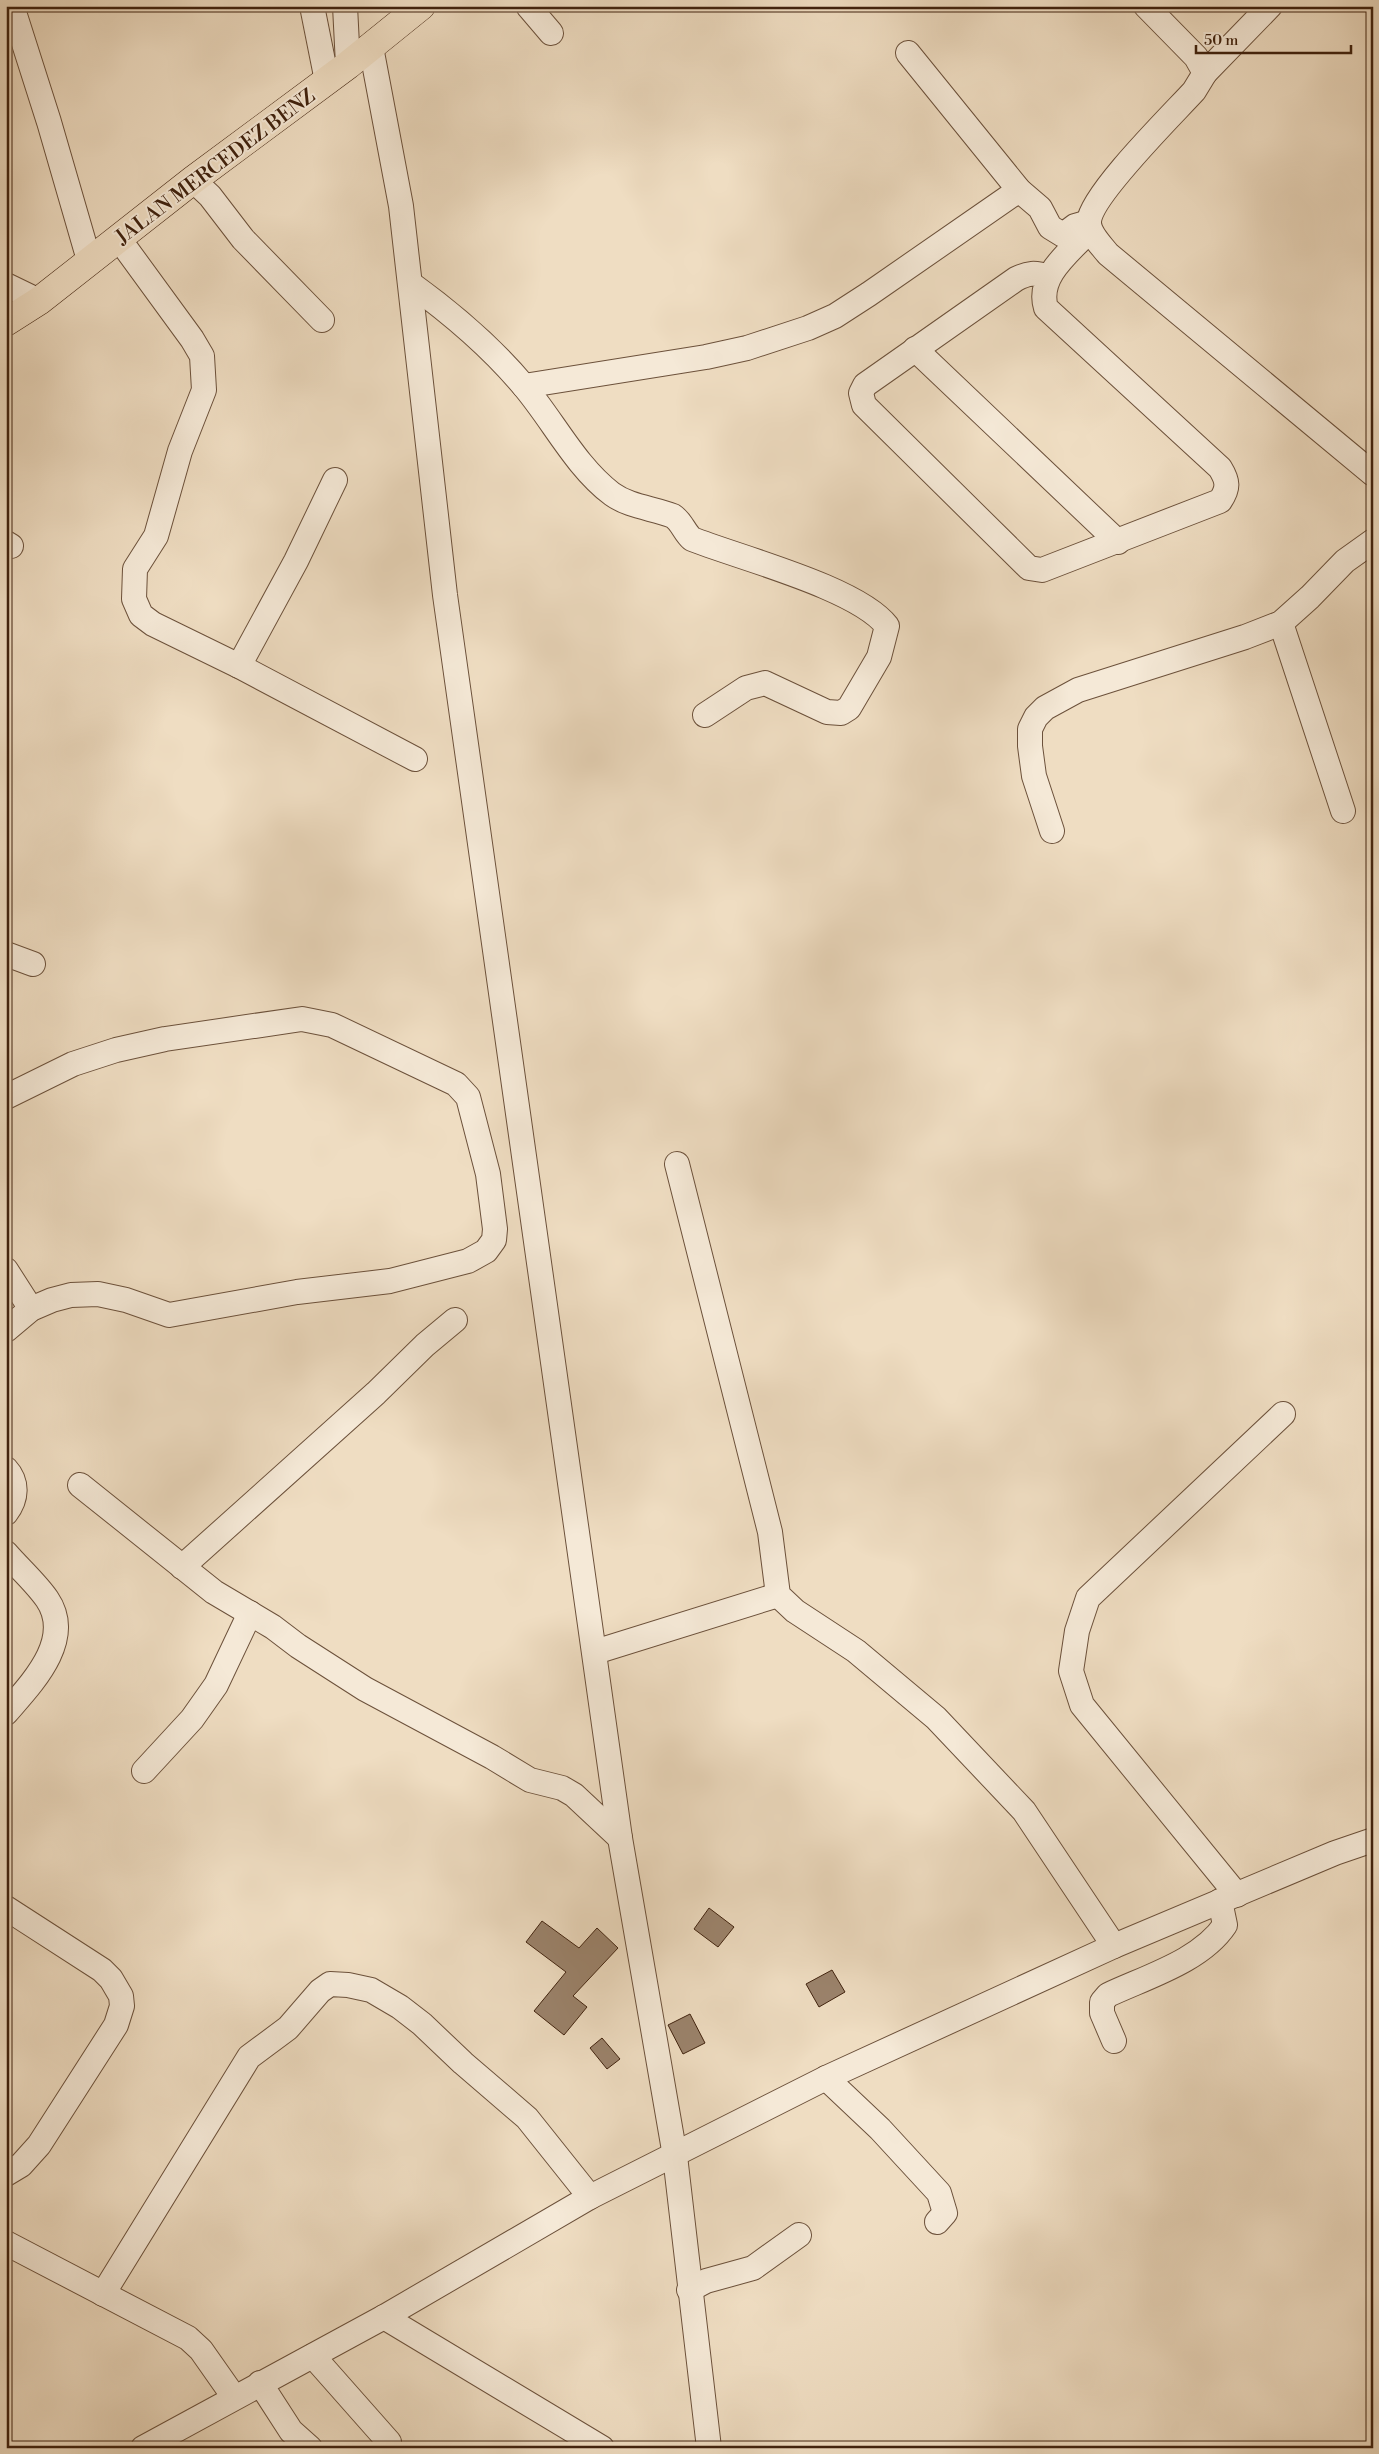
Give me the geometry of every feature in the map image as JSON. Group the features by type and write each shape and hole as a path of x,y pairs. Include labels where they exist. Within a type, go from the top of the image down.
{"main road":[{"name":"JALAN MERCEDEZ BENZ","path":"6,322 39,301 193,180 338,73 421,6"}],"street":[{"path":"12,6 49,122 89,260"},
{"path":"312,6 338,73"},
{"path":"338,73 345,6"},
{"path":"528,6 551,33"},
{"path":"1146,6 1196,57 1205,73"},
{"path":"1048,277 1038,273 1027,274 1016,279 865,385 862,393 864,405 1029,568 1051,568 1220,501 1226,492 1228,484 1220,468 1046,308 1042,298 1048,277 1090,226 1101,194 1194,91 1205,73 1270,6"},
{"path":"371,47 401,206 445,595 620,1838 674,2156 709,2448"},
{"path":"908,53 1019,190 1040,208 1050,226 1061,235 1090,226"},
{"path":"193,180 210,196 244,239 322,320"},
{"path":"524,386 706,357 747,348 808,328 835,316 869,294 1019,190"},
{"path":"1090,226 1108,254 1373,474"},
{"path":"119,239 192,339 202,356 204,374 204,390 175,466 156,536 135,569 134,599 141,615 153,624 239,666 415,759"},
{"path":"411,284 448,311 524,386 581,462 612,493 626,502 673,516 692,539 822,585 872,612 887,626 884,646 879,657 849,708 841,713 828,712 765,683 746,688 705,715"},
{"path":"6,285 39,301"},
{"path":"915,349 1118,542"},
{"path":"239,666 296,561 335,480"},
{"path":"1052,831 1034,776 1030,746 1030,728 1036,717 1045,708 1078,690 1246,637 1281,623 1310,597 1345,561 1373,541"},
{"path":"1281,623 1343,811"},
{"path":"6,954 33,964"},
{"path":"6,1097 73,1064 116,1050 165,1039 302,1018 332,1025 456,1084 468,1097 488,1174 495,1216 494,1240 486,1251 468,1261 390,1281 297,1292 169,1315 126,1300 98,1294 71,1295 52,1300 31,1309 6,1330"},
{"path":"676,1164 770,1532 778,1595 803,1616 856,1651 936,1718 1024,1811 1114,1946"},
{"path":"6,1270 31,1309"},
{"path":"182,1567 376,1394 425,1345 455,1320"},
{"path":"1114,2041 1102,2013 1102,2002 1108,1995 1199,1952 1216,1938 1225,1925 1229,1898 1082,1705 1071,1671 1077,1631 1088,1598 1283,1414"},
{"path":"6,1469 15,1488 10,1508 6,1513"},
{"path":"80,1485 214,1592 250,1613 365,1689 492,1757 530,1780 562,1788 574,1795 620,1838"},
{"path":"6,1553 47,1600 56,1627 52,1648 37,1677 6,1713"},
{"path":"595,1652 778,1595"},
{"path":"144,1771 192,1719 216,1685 250,1613"},
{"path":"143,2448 384,2317 590,2198 826,2078 1114,1946 1373,1840"},
{"path":"6,1908 102,1970 111,1979 121,1996 122,2006 109,2039 39,2145 21,2165 6,2174"},
{"path":"103,2294 249,2058 288,2028 320,1991 330,1984 348,1985 371,1990 400,2007 422,2024 463,2063 527,2118 590,2198"},
{"path":"826,2078 880,2129 939,2193 945,2213 937,2222"},
{"path":"689,2290 706,2281 754,2268 799,2235"},
{"path":"6,2243 188,2338 201,2350 234,2397"},
{"path":"384,2317 602,2448"},
{"path":"313,2356 389,2442"},
{"path":"260,2383 291,2431 310,2448"}],"building":[{"path":"709,1908 734,1927 718,1947 694,1929"},
{"path":"542,1921 579,1948 597,1928 618,1948 573,1996 587,2007 564,2035 534,2011 566,1972 526,1942"},
{"path":"832,1970 845,1992 819,2007 806,1984"},
{"path":"690,2014 705,2043 683,2054 668,2025"},
{"path":"602,2038 620,2059 607,2069 590,2048"}]}
